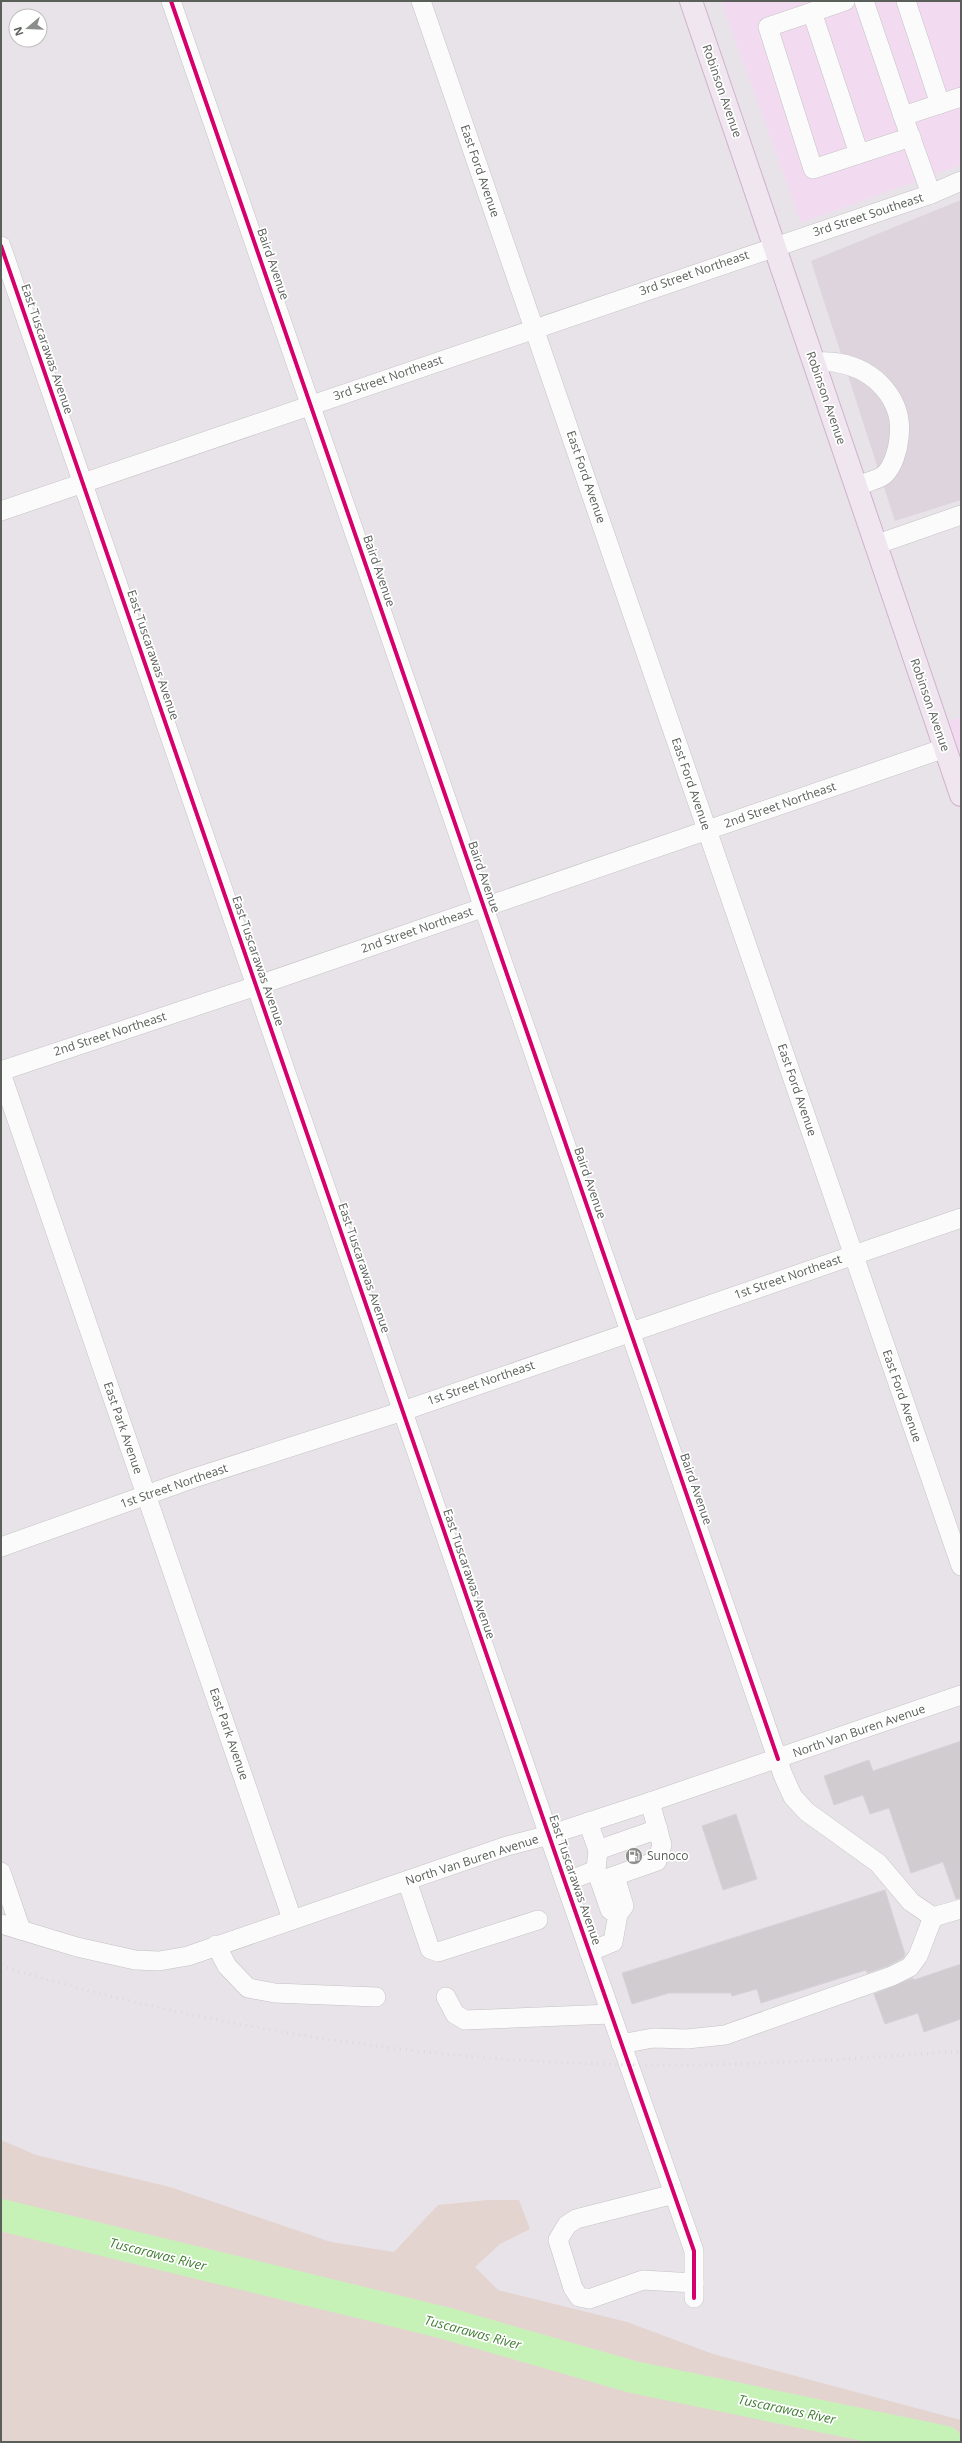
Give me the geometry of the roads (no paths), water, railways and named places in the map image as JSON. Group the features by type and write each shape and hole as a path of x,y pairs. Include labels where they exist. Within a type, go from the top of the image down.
{"main road":[{"name":"Robinson Avenue","path":"691,1 961,795"}],"street":[{"name":"Baird Avenue","path":"172,1 778,1759 793,1797 807,1812 878,1863 911,1902 933,1917"},
{"name":"East Ford Avenue","path":"421,1 961,1566"},
{"path":"845,1 768,26 813,169 911,137"},
{"path":"864,1 931,194"},
{"path":"906,1 940,104"},
{"path":"812,12 860,154"},
{"path":"903,116 961,97"},
{"name":"3rd Street Southeast","path":"775,246 931,194 961,181"},
{"name":"East Tuscarawas Avenue","path":"1,246 402,1411 694,2251 694,2290 643,2280 589,2299 579,2297 573,2288 558,2240 567,2226 576,2219 674,2194"},
{"name":"3rd Street Northeast","path":"1,511 775,246"},
{"path":"814,362 837,362 864,372 882,385 894,401 898,413 900,431 898,448 891,464 884,475 856,486"},
{"path":"875,545 961,515"},
{"name":"2nd Street Northeast","path":"1,1072 256,986 945,748"},
{"name":"East Park Avenue","path":"1,1072 292,1919"},
{"name":"1st Street Northeast","path":"1,1546 402,1411 961,1218"},
{"name":"North Van Buren Avenue","path":"1,1924 77,1947 144,1962 188,1956 216,1945 507,1846 549,1835 650,1802 961,1695"},
{"path":"565,1882 604,1876 657,1861 662,1846 650,1802"},
{"path":"588,1822 598,1850 604,1876 624,1906 618,1914 613,1942 589,1952"},
{"path":"598,1850 658,1829"},
{"path":"1,1872 21,1930"},
{"path":"407,1881 430,1949 438,1952 538,1920"},
{"path":"621,2044 654,2038 688,2039 724,2035 892,1976 910,1967 918,1956 933,1917 961,1909"},
{"path":"216,1945 226,1966 248,1988 275,1993 376,1997"},
{"path":"446,1997 455,2014 465,2020 611,2014"}],"waterway":[{"name":"Tuscarawas River","path":"1,2215 445,2323 633,2377 946,2442"}],"railway":[{"path":"1,1966 73,1987 221,2021 295,2034 445,2054 596,2064 687,2065 824,2060 961,2051"}],"place":[{"name":"Sunoco","path":"634,1856"}]}
